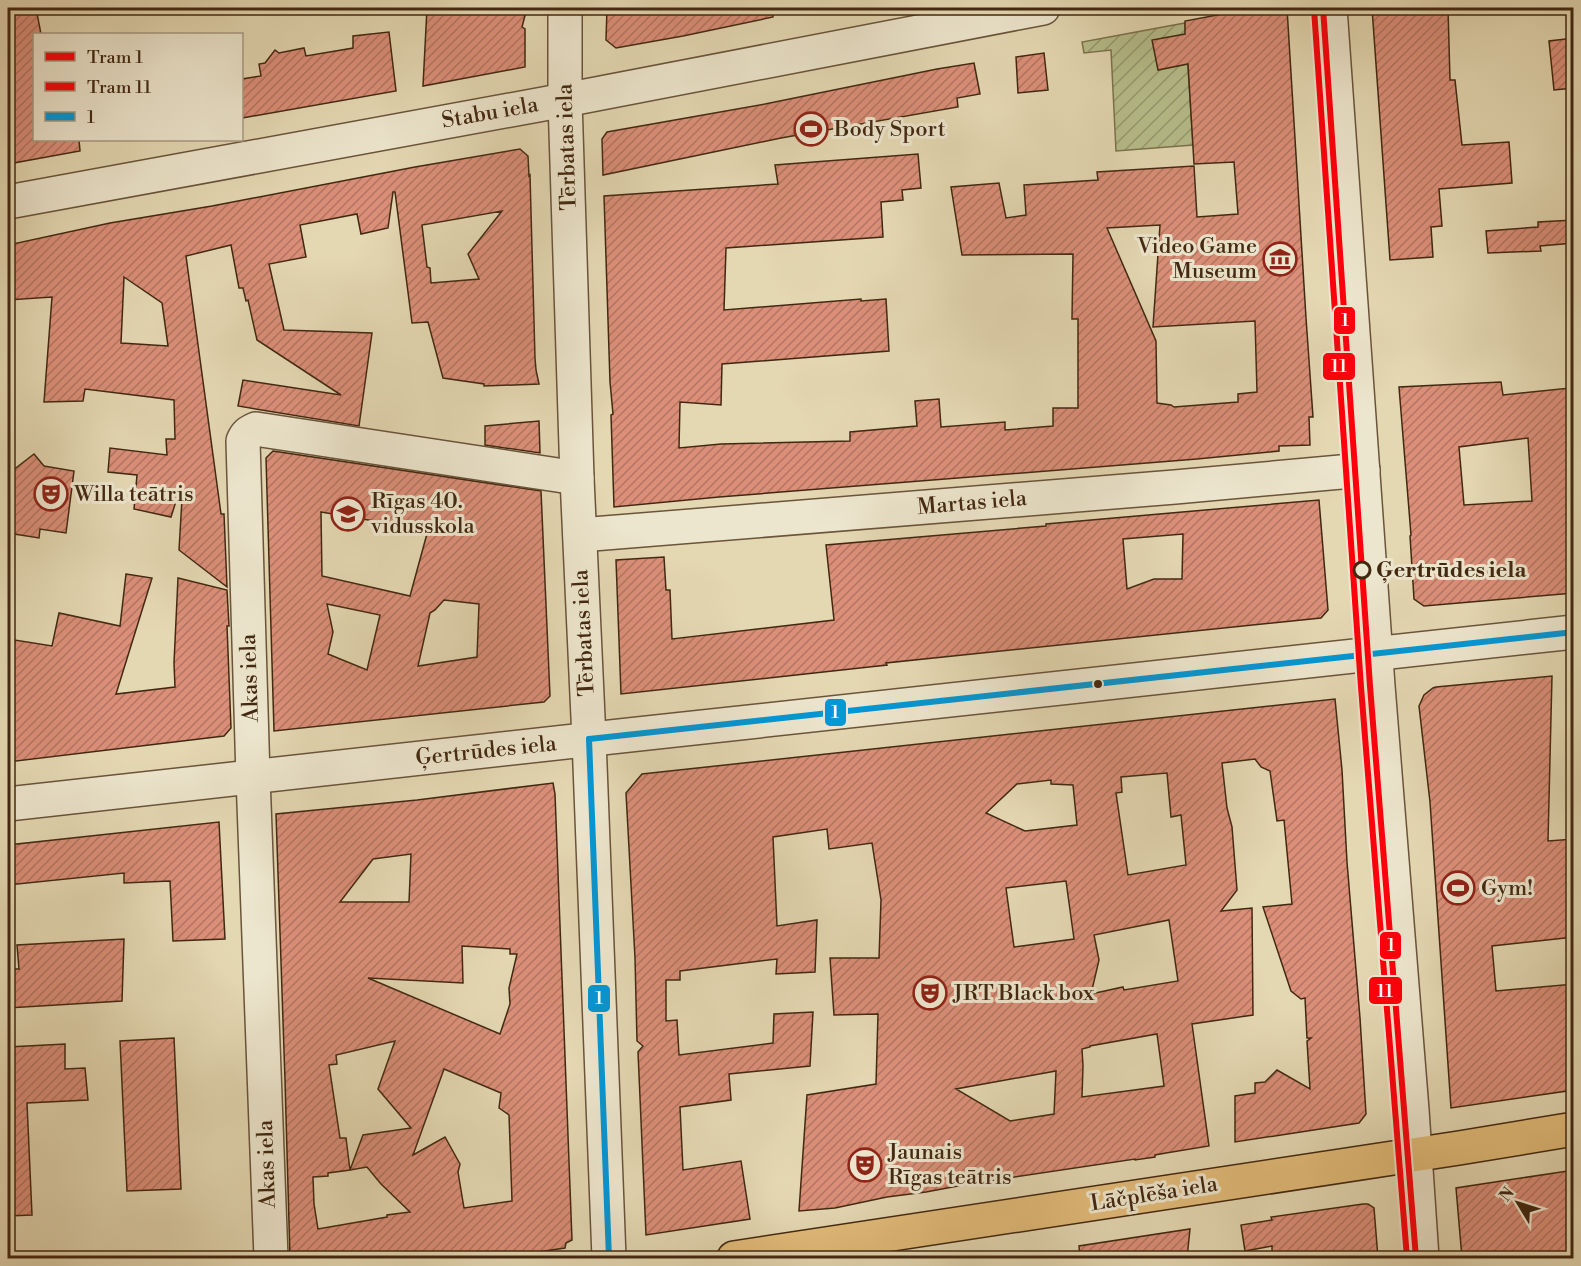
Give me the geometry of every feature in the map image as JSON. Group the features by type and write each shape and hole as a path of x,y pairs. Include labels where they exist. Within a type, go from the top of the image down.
{"main road":[{"name":"Lāčplēša iela","path":"734,1258 1574,1129"}],"street":[{"name":"Tērbatas iela","path":"565,8 565,100 577,478 609,1258"},
{"name":"Stabu iela","path":"8,202 565,100 1043,8"},
{"path":"1330,8 1422,1258"},
{"name":"Akas iela","path":"271,1258 243,441 250,431 256,429 577,478"},
{"name":"Martas iela","path":"580,535 1363,470"},
{"name":"Ģertrūdes iela","path":"8,804 1574,632"}],"green space":[{"path":"1185,23 1193,145 1116,151 1111,50 1084,53 1082,42"}],"building":[{"path":"8,8 36,8 41,33 33,33 33,141 79,141 80,151 8,164"},
{"path":"427,8 527,8 522,27 525,29 525,67 423,86"},
{"path":"607,8 772,8 773,17 616,48 606,40"},
{"path":"1254,8 1287,8 1313,417 1309,417 1310,445 1279,446 1279,451 1197,459 614,507 611,415 613,414 604,196 778,184 775,165 918,154 921,188 902,190 903,200 881,202 883,237 726,248 724,310 886,299 889,351 722,364 721,405 680,402 679,448 721,444 850,441 850,432 917,426 915,401 939,399 941,427 1005,422 1005,430 1053,426 1053,408 1078,408 1078,319 1072,319 1073,254 962,255 951,187 999,183 1006,218 1026,215 1024,185 1098,180 1097,172 1194,166 1197,217 1238,214 1234,162 1194,164 1188,64 1158,70 1152,40 1185,34 1185,21","holes":["1160,225 1153,327 1255,321 1257,392 1238,394 1238,402 1174,407 1157,403 1156,341 1107,228"]},
{"path":"1372,8 1448,8 1450,80 1455,80 1462,145 1509,142 1512,183 1439,189 1442,226 1431,227 1433,257 1390,260"},
{"path":"389,32 396,91 243,118 243,79 261,76 259,64 265,63 275,50 279,53 304,48 306,56 353,48 353,36"},
{"path":"1574,38 1574,88 1554,90 1549,41"},
{"path":"1044,53 1048,90 1018,93 1016,57"},
{"path":"974,63 980,94 957,98 958,107 781,138 603,175 602,139 607,132"},
{"path":"520,149 528,156 535,358 539,384 484,386 484,384 443,378 428,322 412,323 395,192 393,192 388,228 361,234 357,214 300,225 306,257 269,264 284,330 372,333 359,426 238,406 243,380 341,395 257,340 248,300 246,301 243,288 239,288 231,245 186,256 221,514 224,514 227,587 179,550 182,499 177,498 171,517 134,509 137,475 108,472 110,448 167,455 166,439 175,439 174,400 85,389 83,401 44,402 52,297 8,300 8,245 110,223","holes":["502,211 468,254 479,279 431,283 422,225","124,277 162,303 168,346 121,343"]},
{"path":"1574,220 1574,243 1540,246 1541,251 1488,253 1486,231 1538,227 1538,222"},
{"path":"1501,382 1503,395 1570,388 1574,417 1574,593 1424,606 1414,599 1399,387","holes":["1528,438 1532,501 1464,505 1459,447"]},
{"path":"539,421 540,453 485,445 485,426"},
{"path":"273,451 541,491 550,696 544,702 274,731 266,458","holes":["321,512 428,530 410,596 322,576","444,600 479,604 477,657 418,666 430,613","327,604 380,615 367,670 328,654 333,632"]},
{"path":"34,454 44,466 74,471 66,533 40,529 39,538 8,533 8,474"},
{"path":"1319,500 1328,610 1321,618 886,663 887,665 621,694 616,560 664,557 666,590 670,590 672,639 834,620 826,545 1046,526 1046,524","holes":["1183,534 1182,579 1154,579 1127,589 1123,539"]},
{"path":"126,574 152,578 116,694 175,687 178,578 227,590 231,728 224,736 8,762 8,693 15,640 52,646 59,613 120,626"},
{"path":"1552,676 1548,841 1574,839 1574,937 1492,946 1496,991 1574,984 1574,1090 1451,1108 1430,802 1419,706 1424,695 1436,687"},
{"path":"1335,699 1366,1114 1359,1123 1235,1142 1235,1096 1255,1093 1255,1083 1265,1082 1277,1070 1310,1089 1307,1041 1311,1038 1307,1038 1305,998 1301,999 1291,991 1263,907 1292,904 1284,820 1277,821 1270,771 1261,767 1255,759 1222,763 1227,808 1232,827 1237,890 1221,911 1252,908 1253,1015 1192,1024 1209,1146 1155,1155 1155,1157 887,1197 835,1208 799,1211 807,1095 876,1084 878,1014 834,1015 830,958 879,958 881,900 872,843 829,849 827,829 773,837 777,926 817,920 815,972 776,974 777,959 680,971 680,980 666,980 666,1021 677,1020 679,1055 773,1043 774,1014 813,1012 810,1066 729,1074 731,1100 680,1107 683,1170 741,1161 750,1219 646,1235 638,1052 643,1046 637,1041 626,793 642,774","holes":["1167,773 1171,817 1181,815 1186,865 1128,875 1116,793 1122,792 1121,777","1051,780 1051,784 1073,785 1077,825 1025,831 986,813 1017,784","1066,881 1074,939 1014,947 1006,888","1169,920 1178,981 1124,990 1123,987 1091,994 1099,960 1094,935","1157,1034 1164,1086 1082,1097 1082,1049","1056,1071 1054,1114 1010,1121 956,1089"]},
{"path":"553,783 572,1240 566,1243 565,1248 497,1258 290,1258 276,814","holes":["411,854 409,902 340,902 373,859","462,946 510,949 510,954 517,954 509,988 510,1004 500,1034 368,978 463,983","395,1041 378,1089 411,1128 363,1135 350,1170 346,1138 340,1138 329,1065 337,1064 336,1055","444,1069 501,1093 499,1108 509,1115 512,1201 464,1208 458,1172 460,1164 445,1137 413,1155","367,1167 410,1212 318,1229 313,1177"]},
{"path":"219,822 225,939 173,941 170,881 124,883 124,873 8,885 8,845"},
{"path":"124,939 122,1001 8,1008 8,969 19,969 17,945"},
{"path":"174,1038 181,1189 127,1191 120,1041"},
{"path":"65,1044 65,1069 85,1068 88,1100 27,1103 32,1215 8,1216 8,1047"},
{"path":"1574,1170 1574,1258 1462,1258 1456,1188"},
{"path":"1363,1204 1374,1208 1378,1258 1272,1258 1272,1246 1245,1251 1241,1225 1272,1220 1271,1217"},
{"path":"1190,1229 1187,1258 1080,1258 1079,1246"}],"tram line":[{"name":"1","path":"1323,8 1370,686 1416,1258"},
{"name":"11","path":"1314,9 1361,687 1407,1258"}],"transit line":[{"name":"1","path":"589,739 1574,632"},
{"name":"1","path":"589,739 609,1258"}],"place":[{"name":"Body Sport","path":"811,129"},
{"name":"Video Game Museum","path":"1280,259"},
{"name":"Willa teātris","path":"51,494"},
{"name":"Rīgas 40. vidusskola","path":"348,514"},
{"name":"Ģertrūdes iela","path":"1362,570"},
{"name":"Gym!","path":"1458,888"},
{"name":"JRT Black box","path":"930,993"},
{"name":"Jaunais Rīgas teātris","path":"865,1165"}]}
